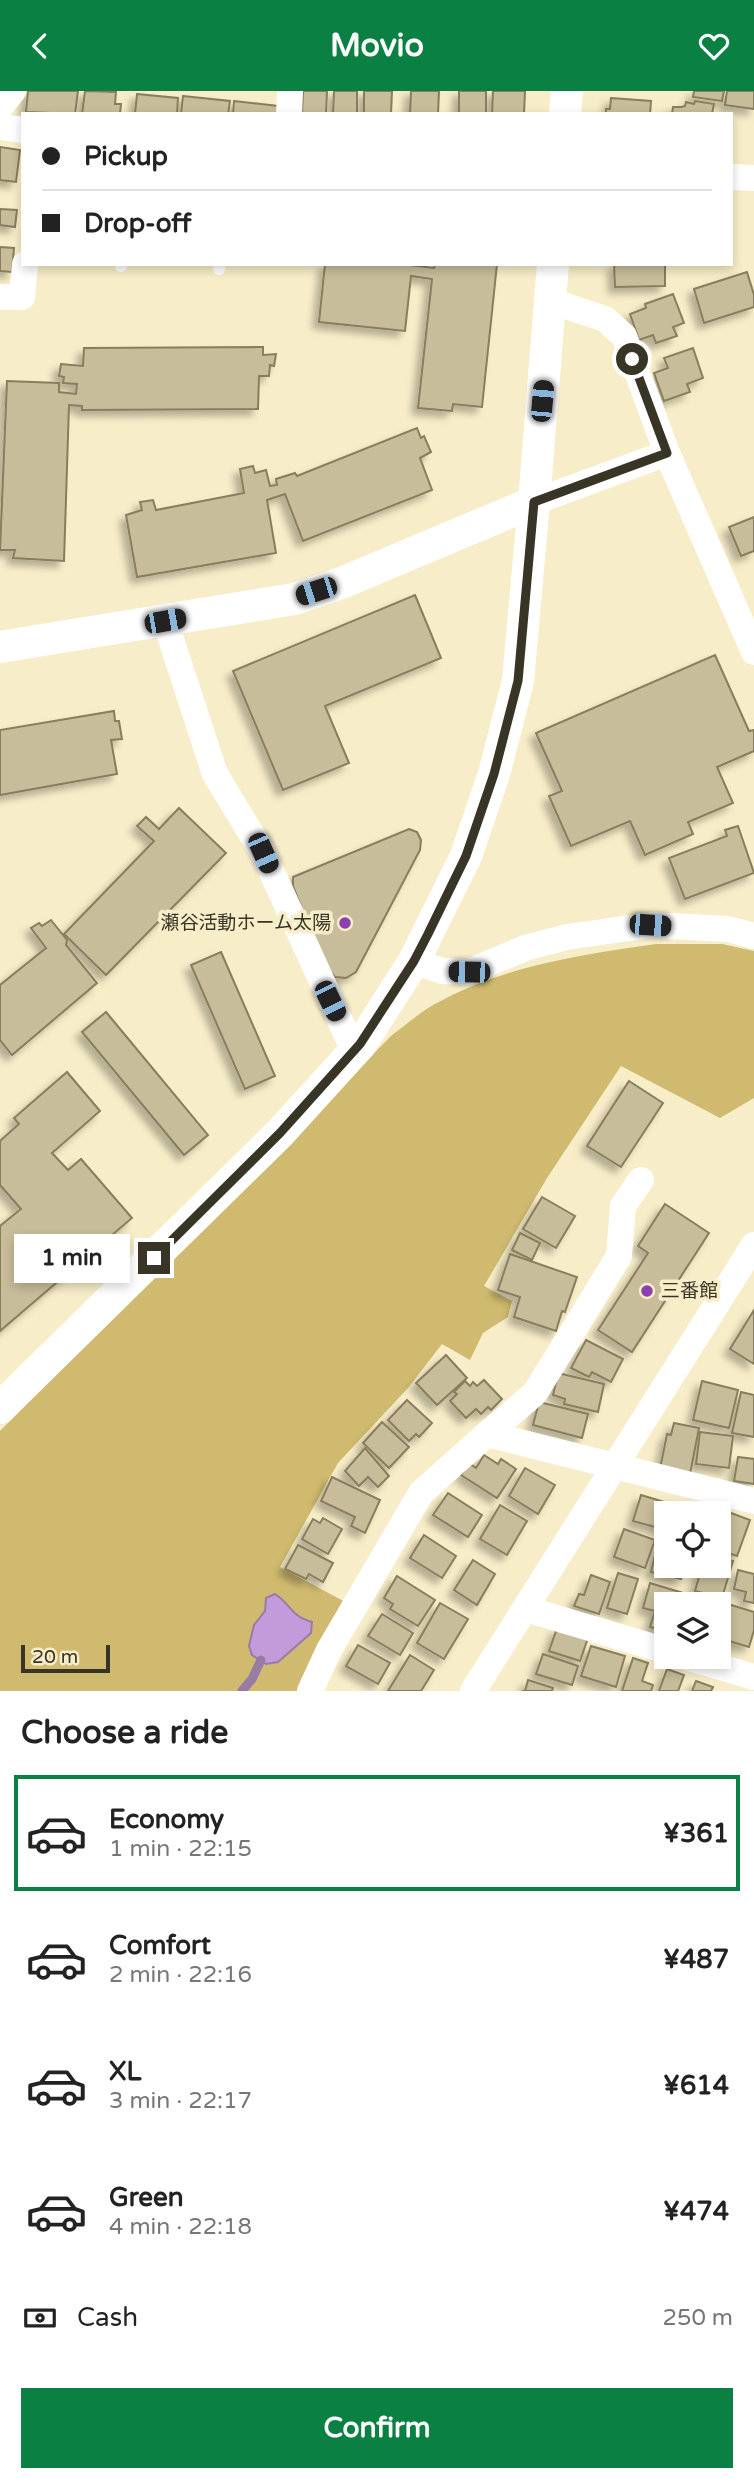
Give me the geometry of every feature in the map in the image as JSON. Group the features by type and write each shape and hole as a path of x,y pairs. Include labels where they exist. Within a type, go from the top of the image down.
{"street":[{"path":"0,107 13,91"},
{"path":"289,112 290,91"},
{"path":"565,112 567,91"},
{"path":"0,127 21,130"},
{"path":"733,177 754,178"},
{"path":"0,297 22,297 25,266"},
{"path":"0,1408 280,1133 354,1051 414,961 466,856 498,760 518,681 554,266"},
{"path":"551,301 605,319 624,336 667,453 754,652"},
{"path":"0,647 294,599 534,502 667,453"},
{"path":"165,621 215,774 263,853 354,1051"},
{"path":"414,961 442,971 469,972 525,948 567,937 650,925 728,929 754,936"},
{"path":"310,1691 328,1650 421,1493 535,1393 619,1256 624,1206 641,1180"},
{"path":"473,1691 754,1245"},
{"path":"487,1434 754,1501"},
{"path":"526,1609 654,1647"},
{"path":"727,1669 754,1677"}],"shaded area":[{"path":"656,944 722,944 754,951 754,1098 720,1118 621,1066 547,1178 484,1286 512,1301 508,1317 483,1333 470,1360 442,1344 408,1388 338,1463 280,1567 347,1603 299,1691 0,1691 0,1431 392,1035 418,1015 461,991 515,971 570,958"},
{"path":"275,1594 295,1613 312,1622 311,1633 278,1662 266,1664 252,1655 249,1646 254,1625 265,1611 266,1598"}],"building":[{"path":"28,91 78,91 75,112 26,112"},
{"path":"85,91 116,92 115,104 121,104 120,112 82,112"},
{"path":"303,91 327,91 326,112 302,112"},
{"path":"334,91 357,91 357,112 333,112"},
{"path":"364,91 392,91 391,112 364,112"},
{"path":"411,91 439,91 438,112 410,112"},
{"path":"459,91 486,91 486,112 459,112"},
{"path":"493,91 525,91 524,112 492,112"},
{"path":"694,91 724,91 722,101 693,97"},
{"path":"727,91 754,91 754,109 725,105"},
{"path":"137,94 178,98 177,112 135,112"},
{"path":"183,96 230,101 228,112 181,112"},
{"path":"611,98 651,101 650,112 606,112 606,109 610,109"},
{"path":"234,101 278,106 277,112 233,112"},
{"path":"695,101 714,104 712,112 672,112 673,107 685,106 686,102 694,104"},
{"path":"0,147 20,150 16,182 0,180"},
{"path":"0,209 17,210 15,227 0,225"},
{"path":"0,247 14,248 12,272 0,271"},
{"path":"325,266 497,266 482,407 453,404 452,411 418,408 432,279 411,276 405,331 319,322"},
{"path":"614,266 665,266 665,286 615,287"},
{"path":"747,272 754,295 754,307 704,323 694,289"},
{"path":"673,294 684,323 673,327 677,336 656,343 653,335 639,340 630,314 646,308 645,304"},
{"path":"263,347 263,355 276,354 274,366 270,365 269,376 259,376 258,409 82,410 82,406 69,405 64,561 13,558 15,550 0,550 7,381 59,383 59,392 76,394 77,384 63,383 64,377 59,376 61,364 83,366 84,348"},
{"path":"693,348 703,378 687,384 690,392 664,401 654,373 668,368 664,358"},
{"path":"417,428 431,452 420,458 432,490 303,541 285,494 267,500 276,553 137,577 126,515 142,510 140,502 153,500 156,510 244,493 240,469 253,466 255,473 266,470 270,486 277,485 276,479 295,473 297,476"},
{"path":"754,517 754,551 741,556 729,527"},
{"path":"415,595 441,658 325,706 349,763 283,790 233,671"},
{"path":"715,655 749,731 754,730 754,751 717,767 733,803 688,822 693,834 645,855 630,821 571,846 549,796 562,791 536,733"},
{"path":"114,711 122,739 111,740 117,774 0,795 0,730"},
{"path":"179,808 226,853 106,975 64,934 154,841 137,826 146,817 159,829"},
{"path":"738,826 754,873 685,899 669,858 727,836 725,830"},
{"name":"瀬谷活動ホーム太陽","path":"409,829 417,832 421,840 420,850 356,972 346,978 335,977 322,960 293,886 293,877"},
{"path":"51,920 67,940 66,945 97,983 12,1055 0,1040 0,985 46,948 31,928 39,923 42,926"},
{"path":"221,952 275,1076 245,1089 191,965"},
{"path":"106,1012 208,1135 184,1155 82,1032"},
{"path":"67,1072 100,1111 52,1153 68,1170 81,1159 132,1218 0,1331 0,1226 21,1209 0,1185 0,1141 19,1124 14,1118"},
{"path":"629,1081 663,1103 621,1167 587,1146"},
{"path":"542,1197 575,1216 556,1248 523,1229"},
{"name":"三番館","path":"665,1204 709,1233 632,1352 598,1330 648,1253 638,1246"},
{"path":"520,1233 540,1243 532,1260 512,1250"},
{"path":"510,1254 577,1277 556,1331 514,1317 520,1297 498,1290"},
{"path":"754,1310 754,1364 730,1349"},
{"path":"586,1340 623,1359 611,1382 592,1372 589,1377 571,1368"},
{"path":"446,1355 467,1378 437,1405 416,1383"},
{"path":"558,1373 604,1384 598,1412 564,1404 565,1399 553,1395"},
{"path":"484,1380 502,1399 491,1410 488,1407 481,1414 476,1409 466,1418 450,1401 457,1394 454,1392 465,1381 470,1386 473,1382 477,1386"},
{"path":"702,1381 738,1390 729,1428 693,1420"},
{"path":"741,1392 754,1395 754,1437 732,1433"},
{"path":"407,1400 432,1423 419,1437 416,1434 409,1441 388,1420"},
{"path":"539,1402 588,1414 582,1438 533,1425"},
{"path":"382,1422 409,1447 389,1468 363,1443"},
{"path":"674,1423 699,1428 690,1474 660,1469 667,1434 671,1435"},
{"path":"700,1432 733,1436 729,1468 696,1464"},
{"path":"365,1448 389,1476 378,1487 368,1477 359,1486 345,1471"},
{"path":"484,1455 498,1464 501,1459 516,1469 497,1498 461,1475 469,1463 476,1468"},
{"path":"738,1457 754,1459 754,1484 734,1481"},
{"path":"525,1468 555,1485 538,1514 509,1496"},
{"path":"332,1477 380,1500 365,1533 351,1526 355,1517 321,1501"},
{"path":"448,1493 482,1515 468,1537 433,1515"},
{"path":"641,1495 661,1501 654,1501 654,1527 633,1521"},
{"path":"500,1505 527,1521 507,1555 480,1539"},
{"path":"731,1513 750,1520 737,1556 731,1554"},
{"path":"323,1518 342,1529 328,1554 302,1539 313,1519 320,1523"},
{"path":"624,1529 654,1540 645,1568 614,1557"},
{"path":"424,1535 456,1556 442,1578 410,1558"},
{"path":"298,1545 333,1563 323,1582 309,1574 306,1579 285,1569"},
{"path":"473,1560 495,1574 477,1605 454,1590"},
{"path":"738,1570 754,1574 754,1603 744,1601 746,1592 734,1589"},
{"path":"618,1573 638,1579 627,1614 607,1608"},
{"path":"591,1575 610,1582 599,1614 574,1606 579,1594 584,1595"},
{"path":"397,1576 435,1600 418,1626 390,1609 393,1604 384,1598"},
{"path":"699,1578 728,1578 724,1592 695,1591"},
{"path":"650,1583 680,1592 654,1592 654,1611 643,1608"},
{"path":"440,1603 468,1619 444,1659 417,1643"},
{"path":"731,1605 754,1612 754,1630 749,1647 731,1642"},
{"path":"382,1614 413,1633 400,1655 368,1636"},
{"path":"557,1628 588,1638 580,1661 549,1651"},
{"path":"358,1645 390,1663 378,1684 346,1666"},
{"path":"591,1646 625,1656 616,1687 581,1676"},
{"path":"543,1654 578,1666 572,1685 536,1674"},
{"path":"410,1655 434,1670 421,1691 388,1691"},
{"path":"633,1658 648,1663 642,1681 653,1685 651,1691 622,1691"},
{"path":"667,1669 684,1675 678,1691 659,1691"},
{"path":"528,1680 553,1688 552,1691 525,1691"},
{"path":"696,1681 713,1687 711,1691 692,1691"}],"waterway":[{"path":"242,1691 252,1679 261,1660"}],"place":[{"name":"瀬谷活動ホーム太陽","path":"345,923"},
{"name":"三番館","path":"647,1291"}],"route":[{"path":"154,1258 280,1133 360,1044 414,961 466,856 494,774 518,681 534,502 667,453 632,359"}]}
